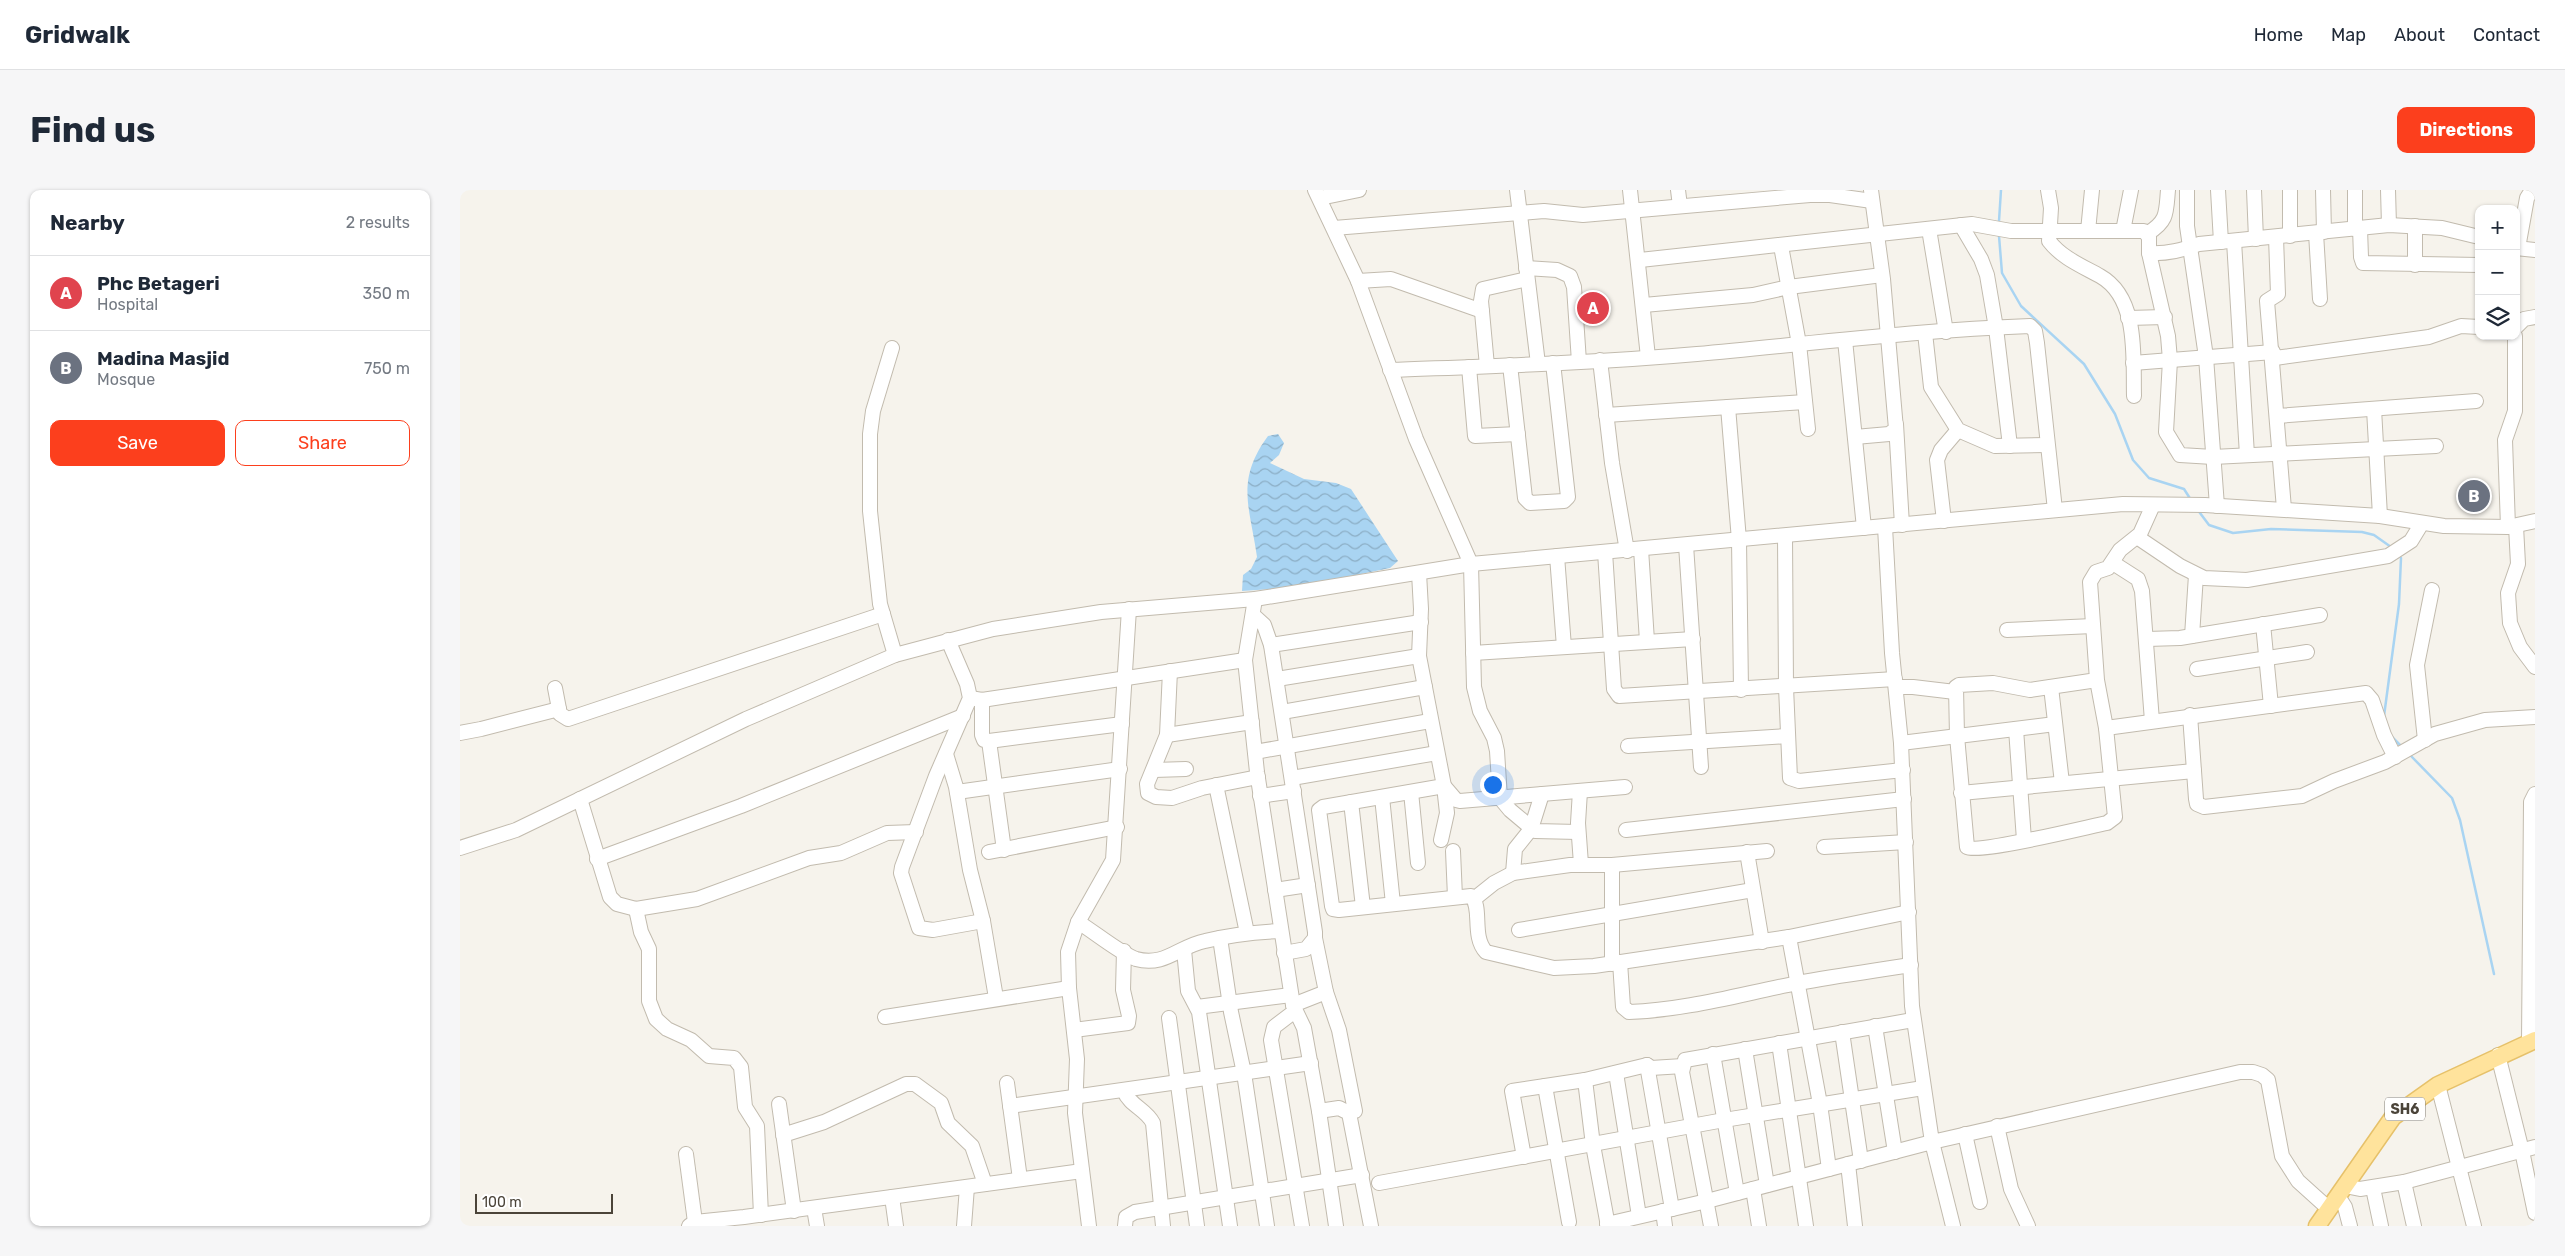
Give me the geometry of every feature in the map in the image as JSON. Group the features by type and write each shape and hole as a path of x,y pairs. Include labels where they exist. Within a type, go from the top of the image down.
{"main road":[{"name":"SH6","path":"2317,1226 2393,1117 2438,1085 2498,1055 2532,1041"}],"street":[{"path":"1359,190 1318,194 1358,281 1434,483 1471,564 1473,653 1477,700 1497,751 1500,798 1532,829 1543,832 1578,832"},
{"path":"1517,190 1538,364"},
{"path":"1630,190 1640,260 1648,357"},
{"path":"1678,190 1680,206"},
{"path":"2048,190 2051,208 2050,241 2074,262 2112,284 2118,292 2128,318 2132,336 2134,396"},
{"path":"2088,231 2092,190"},
{"path":"2123,231 2131,190"},
{"path":"1640,260 1876,236 1962,225 1981,224 2011,231 2123,231 2148,233 2162,224 2168,190"},
{"path":"2187,190 2187,226 2206,357 2213,457 2211,505"},
{"path":"2218,190 2227,242 2239,354 2247,456"},
{"path":"2254,190 2256,239"},
{"path":"2284,509 2268,301 2278,294 2283,236 2290,190"},
{"path":"2320,300 2320,233 2323,190"},
{"path":"2355,190 2363,263 2475,265"},
{"path":"2388,190 2390,225"},
{"path":"2520,231 2526,198 2532,190"},
{"path":"1334,228 1519,213 1555,212 1583,215 1680,206 1738,195 1871,196 1888,336 1902,525"},
{"path":"1962,225 1981,259 1987,275 1996,328 2010,446"},
{"path":"2149,253 2179,252 2191,247 2227,242 2390,225 2442,228 2475,236"},
{"path":"2415,226 2415,265"},
{"path":"1929,229 1946,332"},
{"path":"2148,233 2149,263 2165,317 2170,360 2166,425 2168,438 2180,455 2213,457 2247,456 2436,446"},
{"path":"1781,246 1799,344 1808,429"},
{"path":"2520,248 2535,250"},
{"path":"1487,366 1480,294 1483,289 1526,274 1556,270 1570,276 1574,287 1579,362"},
{"path":"1644,305 1752,295 1789,287 1882,275"},
{"path":"1358,281 1391,279 1482,311"},
{"path":"2128,318 2165,317"},
{"path":"2520,323 2524,319 2535,317"},
{"path":"1390,370 1579,362 2030,326 2035,331 2055,510"},
{"path":"2273,352 2275,358 2430,337 2460,326 2475,327"},
{"path":"1925,333 1931,387 1958,430 1990,445 2047,444"},
{"path":"1845,340 1864,528"},
{"path":"2515,340 2516,411 2505,440 2512,526 2518,564 2508,593 2509,616 2520,647 2535,667"},
{"path":"892,348 881,382 870,434 870,511 882,614 895,655"},
{"path":"2133,363 2273,352"},
{"path":"1600,360 1606,415 1626,550"},
{"path":"1510,365 1527,502 1566,500 1568,493 1553,363"},
{"path":"1469,367 1475,436 1518,434"},
{"path":"2277,416 2476,401"},
{"path":"1606,415 1805,402"},
{"path":"1728,407 1739,540 1741,690"},
{"path":"2374,409 2380,516"},
{"path":"1855,437 1894,433 1896,424"},
{"path":"1944,521 1937,460 1938,454 1958,430"},
{"path":"460,848 516,830 746,719 895,655 993,629 1129,609 1255,600 1471,564 2055,510 2153,504 2211,505 2380,516 2444,526 2512,526 2535,521"},
{"path":"2097,680 2051,688 2022,689 1993,683 1959,685 1956,687 1957,736 1967,847 1976,849 2112,821 2115,810 2106,728 2097,680 2090,582 2096,572 2108,568 2120,550 2137,536 2144,526 2153,504"},
{"path":"2137,536 2196,575 2214,580 2248,580 2306,568 2375,560 2400,550 2416,535 2422,523"},
{"path":"1885,526 1895,683 1903,770 1913,1020 1932,1142 1953,1226"},
{"path":"1784,536 1789,773 1793,780 1903,770"},
{"path":"1686,545 1701,767"},
{"path":"1642,549 1647,642"},
{"path":"1605,552 1614,689 1619,696 1786,686 1895,683 1955,692"},
{"path":"1557,556 1564,647"},
{"path":"2113,563 2133,575 2141,584 2147,639 2146,666 2152,721"},
{"path":"1420,572 1420,656 1430,721 1437,753 1449,792 1446,823 1441,840"},
{"path":"2192,636 2196,575"},
{"path":"2425,740 2417,665 2432,590"},
{"path":"1255,600 1245,660 1260,796 1293,1004 1304,1028 1311,1063 1336,1226"},
{"path":"1089,1226 1075,1113 1077,1080 1069,988 1068,952 1078,922 1113,860 1117,827 1129,609"},
{"path":"555,688 559,709 563,718 573,717 882,614"},
{"path":"1253,615 1264,625 1271,645 1315,938 1326,992 1340,1030 1355,1111"},
{"path":"2147,639 2192,636 2320,615"},
{"path":"1271,645 1421,622"},
{"path":"2263,624 2271,706"},
{"path":"2007,630 2093,626"},
{"path":"1473,653 1693,638"},
{"path":"948,640 967,684 976,699 984,740 1122,724"},
{"path":"2197,669 2307,652"},
{"path":"1277,679 1420,656"},
{"path":"984,921 934,930 919,928 901,873 946,754 963,716 976,699 1245,660"},
{"path":"1170,671 1167,735 1146,788 1150,796 1172,798 1216,785 1258,777"},
{"path":"1282,712 1425,687"},
{"path":"2051,688 2062,783"},
{"path":"2106,728 2190,715 2366,693 2372,700 2384,735 2395,757"},
{"path":"460,732 559,709"},
{"path":"2190,715 2197,804 2204,807 2302,796 2395,757 2425,740 2477,721 2535,717"},
{"path":"597,859 741,806 963,716"},
{"path":"1255,752 1430,721"},
{"path":"1167,735 1252,722"},
{"path":"1901,743 2055,724"},
{"path":"2016,729 2024,840"},
{"path":"1628,746 1788,736"},
{"path":"988,741 1004,850"},
{"path":"1260,796 1293,785 1437,753"},
{"path":"946,754 957,792 970,870 984,921 996,998"},
{"path":"1154,770 1186,768"},
{"path":"957,792 1120,769"},
{"path":"1961,793 2194,771"},
{"path":"1216,785 1247,933"},
{"path":"1474,899 1466,896 1336,910 1332,906 1319,810 1323,806 1411,792 1449,792 1500,798 1625,787"},
{"path":"1580,791 1578,832 1581,864"},
{"path":"1411,792 1418,863"},
{"path":"1512,873 1515,849 1532,829 1542,794"},
{"path":"2532,1041 2533,842 2531,802 2535,794"},
{"path":"1382,797 1402,903"},
{"path":"580,799 610,897 617,904 636,909 697,899 809,858 841,853 887,833 916,832"},
{"path":"1626,830 1904,799"},
{"path":"1351,802 1363,907"},
{"path":"989,852 1117,827"},
{"path":"1824,847 1906,842"},
{"path":"1453,851 1455,897"},
{"path":"1474,899 1494,883 1512,873 1581,864 1612,865 1767,851"},
{"path":"1747,852 1762,942"},
{"path":"1612,865 1612,914 1616,963 1623,1007 1629,1012 1659,1011 1704,1004 1797,983 1911,965"},
{"path":"1275,890 1308,885"},
{"path":"1519,930 1753,890"},
{"path":"1474,899 1479,941 1486,952 1554,968 1616,963 1788,938 1909,912"},
{"path":"636,909 641,932 649,949 649,1001 656,1019 667,1028 691,1040 709,1056 734,1058 741,1067 743,1100 757,1126 761,1215"},
{"path":"1078,922 1134,958 1154,961 1170,958 1202,941 1247,933 1281,931"},
{"path":"1220,938 1244,1073 1267,1226"},
{"path":"1284,953 1306,948 1315,938"},
{"path":"1788,938 1820,1104 1829,1169"},
{"path":"1184,950 1188,991 1197,1007 1210,1078 1230,1226"},
{"path":"1074,1030 1128,1024 1129,1016 1123,990 1124,951"},
{"path":"885,1016 1069,988"},
{"path":"1197,1007 1230,1002 1293,1004 1326,992"},
{"path":"1293,1004 1274,1027 1272,1048 1302,1226"},
{"path":"1169,1018 1197,1226"},
{"path":"1524,1157 1512,1091 1585,1080 1648,1066 1651,1068 1683,1065 1689,1058 1913,1020"},
{"path":"1875,1026 1895,1152"},
{"path":"1842,1032 1852,1098 1855,1226"},
{"path":"1779,1043 1806,1226"},
{"path":"1745,1048 1755,1115 1760,1187 1759,1226"},
{"path":"1713,1054 1737,1193"},
{"path":"2498,1055 2529,1149 2535,1213"},
{"path":"1010,1106 1311,1063"},
{"path":"1683,1065 1712,1226"},
{"path":"1648,1066 1659,1133 1667,1210 1665,1226"},
{"path":"1585,1080 1593,1145 1608,1225 1997,1126 2186,1083 2240,1072 2253,1072 2262,1075 2268,1080 2277,1140 2288,1169 2337,1197 2345,1207 2350,1226"},
{"path":"1616,1073 1639,1216"},
{"path":"1007,1083 1020,1180"},
{"path":"783,1135 807,1129 906,1084 915,1084 941,1103 948,1123 972,1146 985,1184"},
{"path":"2438,1085 2474,1226"},
{"path":"1545,1086 1569,1222"},
{"path":"1379,1182 1557,1152 1724,1120 1923,1088"},
{"path":"1124,1091 1131,1104 1146,1113 1153,1123 1163,1226"},
{"path":"779,1104 794,1211"},
{"path":"1319,1111 1338,1108 1349,1113 1371,1226"},
{"path":"1997,1126 2012,1188 2028,1226"},
{"path":"1965,1134 1980,1202"},
{"path":"2337,1197 2360,1189 2404,1182 2529,1149"},
{"path":"686,1154 692,1224 1082,1171"},
{"path":"1125,1226 1126,1217 1130,1214 1362,1175"},
{"path":"2404,1182 2414,1226"},
{"path":"964,1226 967,1187"},
{"path":"2374,1188 2381,1226"},
{"path":"892,1197 896,1226"},
{"path":"814,1208 818,1226"}],"water":[{"path":"1278,434 1284,443 1279,455 1270,463 1304,479 1336,483 1351,489 1398,561 1390,568 1299,587 1242,591 1243,575 1251,569 1257,557 1248,495 1251,467 1268,436"}],"waterway":[{"path":"1999,221 2001,190"},
{"path":"1999,236 2002,273 2021,306 2084,364 2115,414 2133,460 2149,478 2184,489 2191,500"},
{"path":"2197,509 2209,525 2233,533 2271,529 2362,532 2374,535 2391,547"},
{"path":"2384,716 2399,604 2401,558"},
{"path":"2392,737 2400,745"},
{"path":"2411,756 2452,798 2460,820 2494,974"}],"place":[{"name":"Phc Betageri","path":"1593,308"},
{"name":"Madina Masjid","path":"2474,496"}]}
